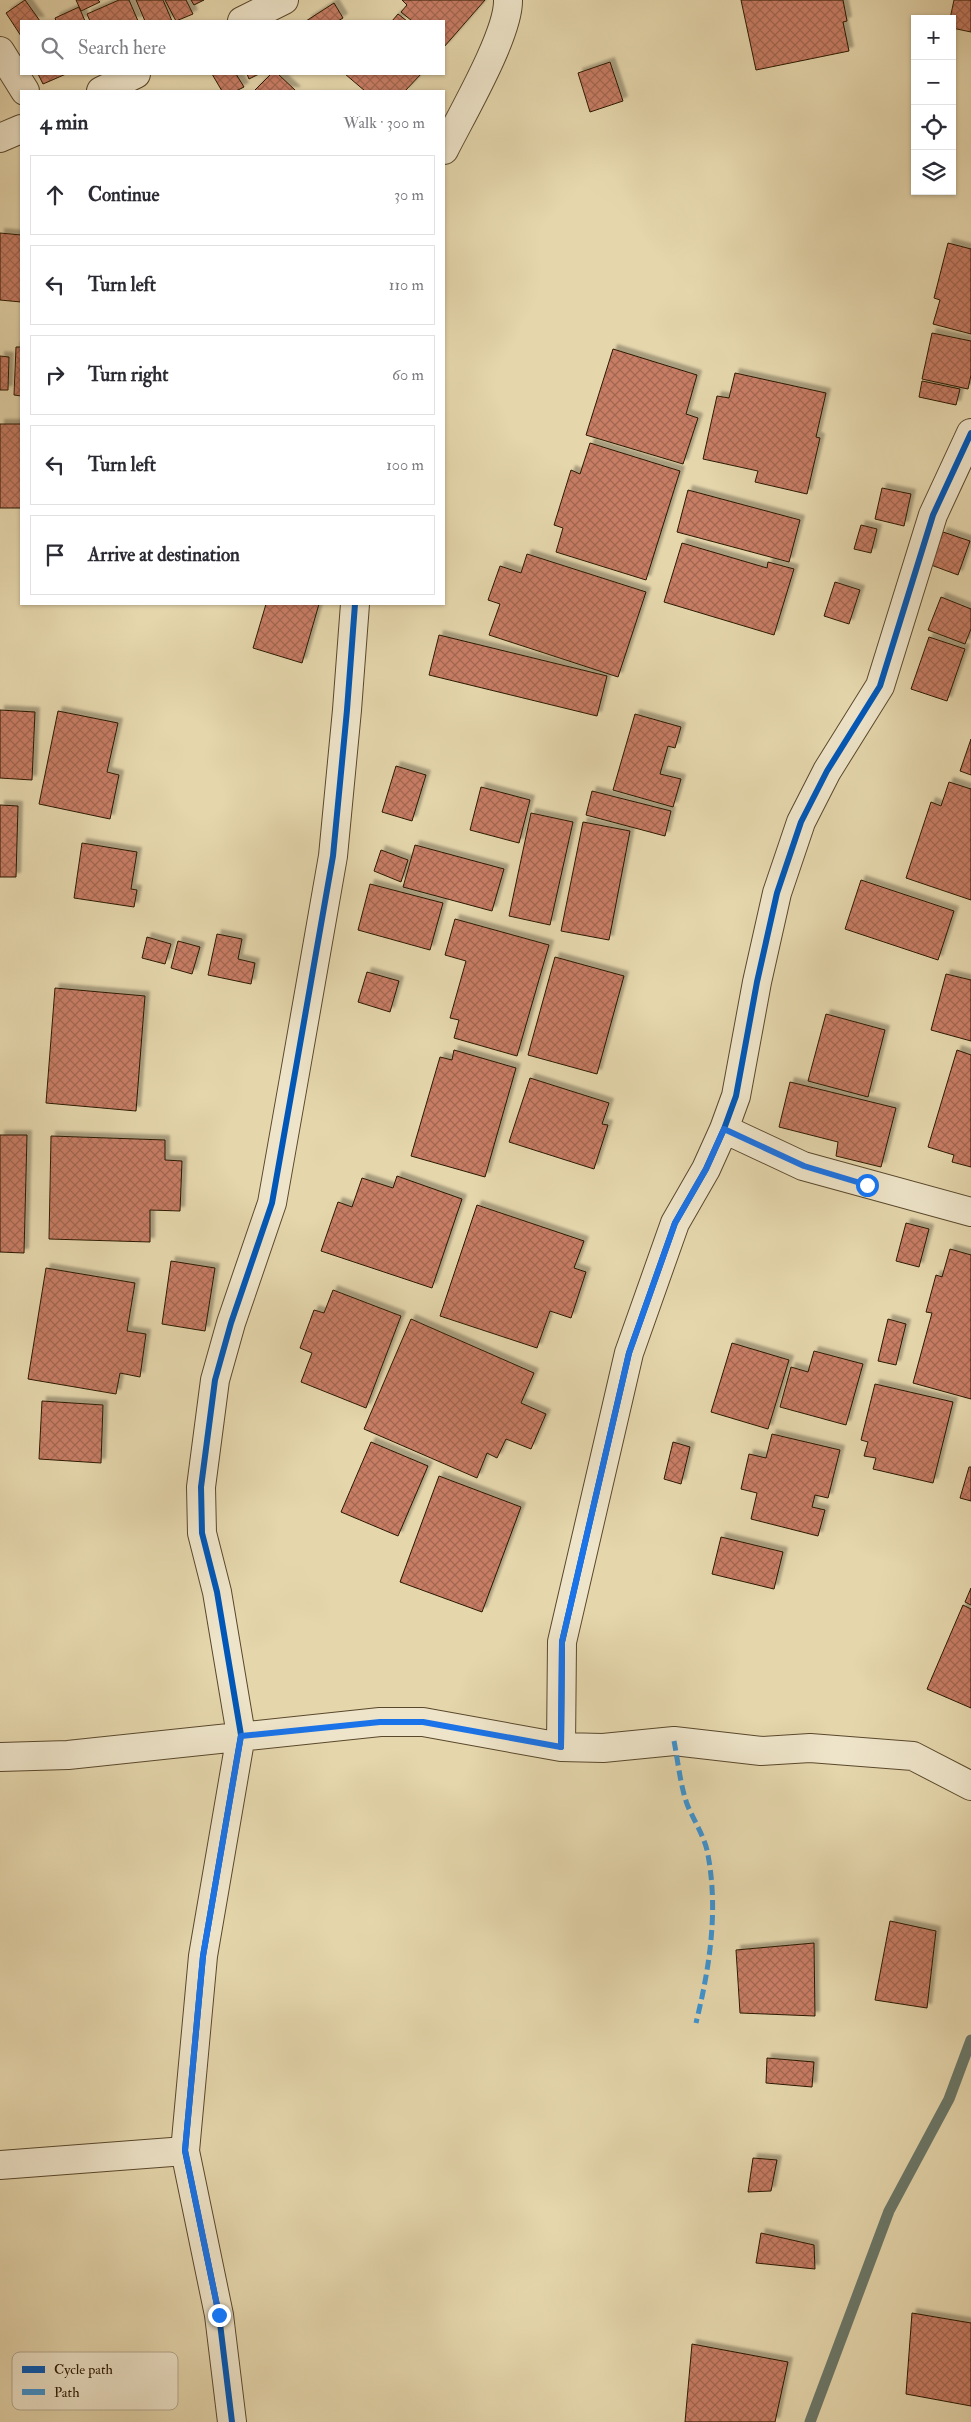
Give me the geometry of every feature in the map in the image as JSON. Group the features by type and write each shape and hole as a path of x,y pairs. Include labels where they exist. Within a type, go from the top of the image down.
{"street":[{"path":"244,20 284,0"},
{"path":"445,148 488,63 508,10 508,0"},
{"path":"0,51 24,90"},
{"path":"103,90 134,75"},
{"path":"0,138 20,129"},
{"path":"561,1747 562,1642 629,1353 675,1223 706,1169 736,1096 757,982 777,893 801,822 827,771 880,686 933,515 971,433"},
{"path":"232,2422 219,2315 185,2150 203,1956 241,1736 217,1592 202,1533 200,1487 216,1380 231,1323 272,1203 333,856 348,710 355,605"},
{"path":"724,1129 804,1166 971,1212"},
{"path":"0,1757 68,1755 380,1722 423,1722 561,1747 603,1748 674,1740 761,1751 810,1748 913,1756 971,1786"},
{"path":"0,2165 185,2150"}],"building":[{"path":"25,0 39,20 20,20 20,34 6,13"},
{"path":"76,0 98,0 100,2 81,11"},
{"path":"119,0 129,0 138,20 90,20 87,14"},
{"path":"136,0 163,0 172,20 145,20"},
{"path":"165,0 186,0 193,14 175,20"},
{"path":"191,0 204,0 194,5"},
{"path":"402,0 485,0 445,46 445,20 411,20 401,12 407,5"},
{"path":"741,0 843,0 847,21 843,22 849,51 756,70"},
{"path":"954,0 971,0 971,32 956,29 956,15 951,15"},
{"path":"334,3 343,18 340,20 308,20"},
{"path":"79,7 85,20 56,20 55,18"},
{"path":"398,14 406,20 393,20"},
{"path":"610,62 623,101 590,112 578,73"},
{"path":"38,75 64,75 43,84"},
{"path":"213,75 237,75 244,87 238,90 221,90"},
{"path":"247,75 257,75 249,79"},
{"path":"270,75 279,75 295,90 255,90"},
{"path":"346,75 420,75 406,90 364,90"},
{"path":"0,233 20,235 20,302 0,300"},
{"path":"948,243 971,249 971,334 933,324 940,300 934,298"},
{"path":"932,333 971,341 971,375 968,389 922,379"},
{"path":"16,347 20,347 20,396 14,395"},
{"path":"613,349 697,375 686,414 698,418 683,464 586,435"},
{"path":"0,356 9,357 8,390 0,390"},
{"path":"735,373 826,393 816,437 820,438 807,494 755,482 758,471 703,459 717,396 729,398"},
{"path":"922,381 960,389 956,405 919,397"},
{"path":"0,424 20,424 20,508 0,508"},
{"path":"590,443 680,471 646,580 556,552 563,528 554,525 571,470 580,474"},
{"path":"882,488 911,494 904,526 875,519"},
{"path":"688,490 800,520 789,562 677,532"},
{"path":"861,525 877,529 871,553 854,549"},
{"path":"943,532 970,541 958,575 931,565"},
{"path":"682,543 767,568 768,562 794,569 774,635 664,602"},
{"path":"527,554 646,592 618,677 489,635 500,604 488,600 500,566 521,573"},
{"path":"835,582 860,590 849,624 824,616"},
{"path":"941,597 971,609 971,629 965,644 928,630"},
{"path":"266,605 319,605 302,663 253,648"},
{"path":"439,635 607,676 597,716 429,675"},
{"path":"929,637 965,649 947,701 911,689"},
{"path":"0,710 35,712 32,780 0,778"},
{"path":"58,711 118,723 107,772 119,775 110,819 39,804"},
{"path":"635,714 681,727 675,748 668,746 660,774 681,779 673,807 613,790"},
{"path":"971,739 971,775 960,771"},
{"path":"396,766 426,775 412,821 382,812"},
{"path":"949,782 971,789 971,900 906,878 931,802 941,806"},
{"path":"481,787 530,800 519,843 470,830"},
{"path":"592,791 671,811 665,836 586,815"},
{"path":"0,805 18,806 16,877 0,877"},
{"path":"531,813 573,822 550,925 509,916"},
{"path":"583,822 630,831 609,940 561,931"},
{"path":"82,843 137,852 131,889 137,890 134,907 74,898"},
{"path":"415,845 504,869 492,911 403,887"},
{"path":"381,850 408,860 401,882 374,871"},
{"path":"861,880 954,911 938,960 845,929"},
{"path":"370,884 443,903 430,950 358,930"},
{"path":"455,919 549,945 517,1056 454,1038 459,1020 450,1018 466,961 445,955"},
{"path":"217,934 242,939 238,959 255,963 251,984 208,975"},
{"path":"147,937 171,944 165,964 142,958"},
{"path":"178,941 200,947 192,974 171,968"},
{"path":"555,957 624,976 597,1074 528,1055"},
{"path":"367,972 399,981 390,1012 358,1002"},
{"path":"946,974 971,980 971,1041 931,1030"},
{"path":"55,988 145,996 136,1111 46,1103"},
{"path":"826,1014 885,1030 868,1097 808,1081"},
{"path":"454,1050 516,1068 485,1177 411,1156 440,1057 452,1060"},
{"path":"957,1050 971,1055 971,1167 952,1162 954,1155 928,1147"},
{"path":"530,1078 609,1103 602,1124 608,1125 594,1169 509,1142"},
{"path":"790,1082 896,1108 881,1167 836,1156 838,1142 779,1127"},
{"path":"0,1135 27,1135 24,1253 0,1252"},
{"path":"51,1136 165,1140 165,1160 182,1161 180,1211 150,1210 150,1242 49,1239"},
{"path":"397,1176 462,1199 432,1288 321,1251 338,1202 352,1207 362,1178 393,1188"},
{"path":"477,1205 584,1241 574,1268 586,1272 571,1318 550,1311 537,1348 440,1316"},
{"path":"906,1223 929,1229 919,1267 896,1261"},
{"path":"950,1249 971,1255 971,1399 913,1383 932,1313 926,1312 936,1275 942,1277"},
{"path":"171,1261 215,1268 205,1331 162,1324"},
{"path":"46,1268 135,1283 127,1331 146,1334 140,1377 120,1373 116,1394 28,1379"},
{"path":"333,1290 401,1316 366,1408 301,1382 312,1353 300,1348 314,1310 324,1313"},
{"path":"411,1319 534,1373 521,1403 546,1414 531,1449 506,1439 497,1458 487,1453 477,1478 364,1429"},
{"path":"888,1319 906,1324 896,1365 878,1361"},
{"path":"732,1343 789,1360 768,1429 711,1412"},
{"path":"814,1351 863,1364 846,1425 780,1407 791,1367 808,1372"},
{"path":"875,1384 953,1402 933,1483 873,1469 876,1458 864,1456 868,1442 861,1440"},
{"path":"42,1401 103,1405 101,1463 39,1459"},
{"path":"772,1434 840,1450 828,1498 815,1495 812,1507 825,1510 818,1536 751,1519 757,1493 741,1489 749,1454 766,1458"},
{"path":"371,1442 428,1466 398,1536 341,1512"},
{"path":"673,1442 690,1447 681,1484 664,1479"},
{"path":"969,1467 971,1467 971,1501 960,1498"},
{"path":"439,1476 521,1507 482,1612 400,1582"},
{"path":"721,1537 783,1552 774,1589 712,1574"},
{"path":"971,1588 971,1605 965,1602"},
{"path":"963,1605 971,1609 971,1708 927,1689"},
{"path":"890,1921 936,1931 927,2008 875,2000"},
{"path":"814,1943 815,2016 740,2013 736,1950"},
{"path":"767,2058 814,2062 812,2087 766,2083"},
{"path":"753,2158 777,2160 771,2191 748,2192"},
{"path":"761,2233 814,2245 815,2269 756,2263"},
{"path":"912,2313 971,2323 971,2406 906,2394"},
{"path":"692,2344 788,2362 775,2422 685,2422"}],"waterway":[{"path":"810,2422 889,2211 949,2099 971,2040"}],"marked path":[{"path":"674,1741 685,1796 689,1810 703,1838 711,1872 712,1915 709,1959 696,2023"}],"cycle path":[{"path":"561,1747 562,1642 629,1353 675,1223 706,1169 736,1096 757,982 777,893 801,822 827,771 880,686 933,515 971,433"},
{"path":"232,2422 219,2315 185,2151 203,1956 241,1735 217,1592 202,1533 201,1487 215,1380 231,1323 272,1203 333,856 355,605"}],"route":[{"path":"219,2315 185,2150 203,1956 241,1736 380,1722 423,1722 561,1747 562,1642 629,1353 675,1223 706,1169 724,1129 804,1166 867,1185"}]}
